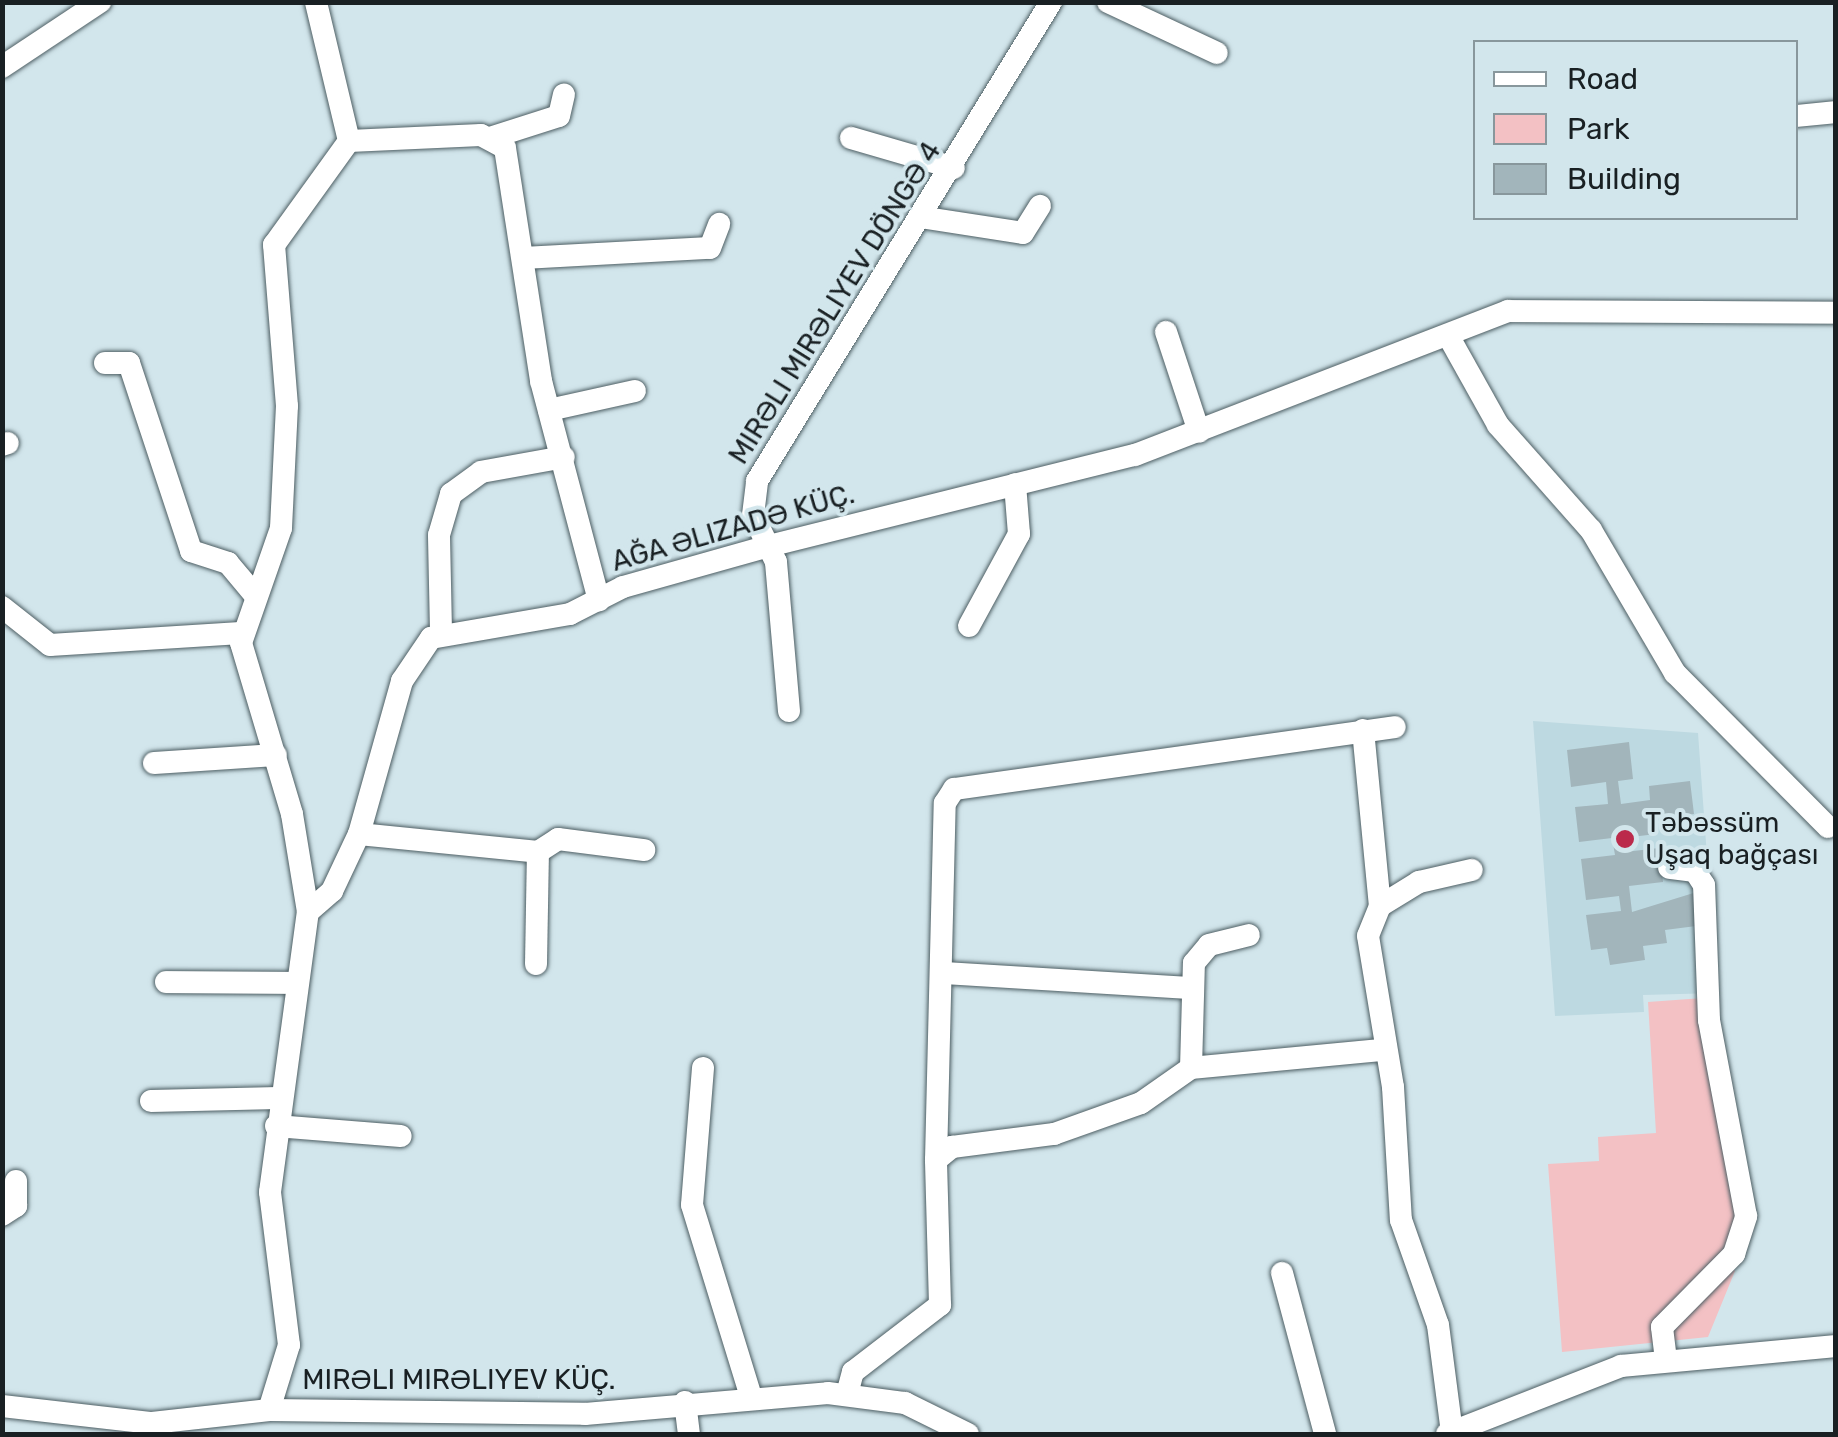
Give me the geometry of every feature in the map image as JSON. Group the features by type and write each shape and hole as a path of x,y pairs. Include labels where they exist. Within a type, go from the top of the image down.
{"street":[{"path":"2,67 100,2"},
{"path":"256,1419 288,1345 270,1226 278,1098 308,912 276,755 241,633 254,594 277,550 286,442 274,246 349,141 316,2"},
{"name":"MIRƏLI MIRƏLIYEV DÖNGƏ 4","path":"789,711 769,546 753,515 758,481 954,168 1051,2"},
{"path":"1108,2 1218,53"},
{"path":"349,141 493,136 559,116 564,95"},
{"path":"1798,116 1836,112"},
{"path":"493,136 505,148 549,410 599,600"},
{"path":"851,138 954,168"},
{"path":"920,217 1023,234 1040,206"},
{"path":"523,258 710,248 719,224"},
{"name":"AĞA ƏLIZADƏ KÜÇ.","path":"441,632 570,614 599,600 769,546 1015,484 1199,432 1450,339 1482,318 1523,309 1690,319 1836,313"},
{"path":"1166,332 1199,432"},
{"path":"1450,339 1498,425 1591,530 1675,673 1828,827"},
{"path":"105,363 129,363 191,551 222,560 254,594"},
{"path":"549,410 635,391"},
{"path":"308,912 332,891 359,834 402,681 441,632 439,534 452,494 481,472 564,457"},
{"path":"969,626 1020,534 1015,484"},
{"path":"2,607 12,634 66,646 241,633"},
{"path":"846,1394 853,1372 940,1305 936,1160 945,803 954,788 1395,727"},
{"path":"1363,730 1380,906 1368,936 1400,1220 1438,1325 1449,1434 1597,1372 1666,1360 1836,1346"},
{"path":"154,764 276,755"},
{"path":"359,834 538,852 558,839 644,850"},
{"path":"536,964 538,852"},
{"path":"1666,1360 1662,1327 1734,1254 1746,1216 1709,1020 1704,886 1695,871 1669,868"},
{"path":"1380,906 1419,882 1472,870"},
{"path":"1191,1068 1187,988 1209,945 1249,935"},
{"path":"943,973 1187,988"},
{"path":"166,982 296,982"},
{"path":"936,1160 952,1147 1054,1134 1141,1102 1191,1068 1383,1050"},
{"path":"703,1068 692,1205 750,1394"},
{"path":"151,1101 278,1098"},
{"path":"276,1126 401,1136"},
{"path":"2,1216 16,1206 16,1182"},
{"path":"1282,1273 1325,1434"},
{"name":"MIRƏLI MIRƏLIYEV KÜÇ.","path":"2,1406 83,1425 256,1419 419,1423 585,1414 750,1394 846,1394 922,1409 968,1434"},
{"path":"684,1402 689,1434"}],"shaded area":[{"name":"Təbəssüm Uşaq bağçası","path":"1533,721 1698,733 1717,993 1643,995 1644,1012 1555,1016"}],"green space":[{"path":"1703,998 1739,1220 1719,1259 1735,1271 1708,1337 1562,1352 1548,1164 1599,1161 1598,1137 1656,1133 1648,1002"}],"building":[{"path":"1629,742 1633,779 1618,781 1621,804 1650,800 1649,786 1690,781 1694,814 1654,818 1656,834 1623,838 1625,852 1659,848 1663,882 1629,886 1632,912 1700,891 1704,925 1665,930 1667,943 1643,946 1645,960 1610,965 1607,948 1591,950 1586,915 1621,911 1619,896 1586,900 1581,859 1615,855 1612,838 1579,842 1575,807 1608,804 1606,782 1571,787 1567,750"}],"place":[{"name":"Təbəssüm Uşaq bağçası","path":"1625,839"}]}
